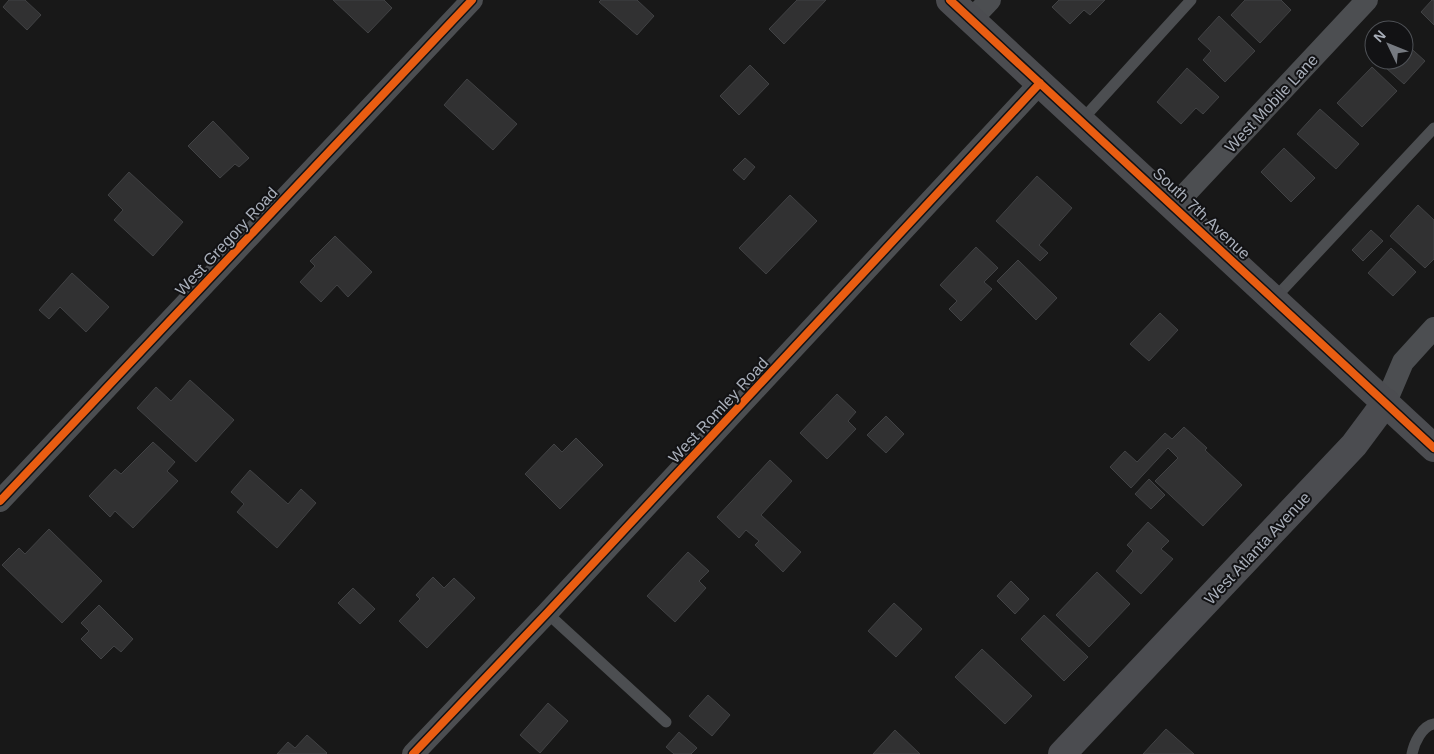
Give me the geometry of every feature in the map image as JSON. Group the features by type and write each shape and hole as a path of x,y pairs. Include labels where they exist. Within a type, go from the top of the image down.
{"main road":[{"name":"South 7th Avenue","path":"950,0 1434,448"},
{"name":"West Atlanta Avenue","path":"1062,754 1354,445 1386,402"}],"street":[{"name":"West Gregory Road","path":"0,501 472,0"},
{"path":"972,19 990,0"},
{"name":"West Mobile Lane","path":"1174,206 1367,0"},
{"name":"West Romley Road","path":"413,754 547,613 1040,83"},
{"name":"West Atlanta Avenue","path":"1386,402 1402,362 1434,328"}],"lane":[{"path":"1081,121 1190,0"},
{"path":"1274,299 1434,128"},
{"path":"547,613 666,722"},
{"path":"1412,754 1414,743 1429,725 1434,724"}],"building":[{"path":"9,0 25,0 41,15 27,30 3,7"},
{"path":"333,0 384,0 392,8 368,33"},
{"path":"601,0 637,0 654,16 637,35 599,2"},
{"path":"797,0 826,0 784,44 769,29"},
{"path":"1059,0 1105,0 1090,15 1084,10 1070,24 1052,7"},
{"path":"1245,0 1281,0 1291,10 1260,43 1231,15"},
{"path":"1434,0 1434,25 1421,12"},
{"path":"1219,16 1255,51 1225,82 1203,60 1211,51 1198,39"},
{"path":"1414,51 1425,61 1404,84 1388,70 1414,70"},
{"path":"750,65 769,84 739,115 720,96"},
{"path":"1187,68 1219,97 1203,114 1196,108 1181,124 1157,102"},
{"path":"1369,70 1375,70 1397,91 1362,127 1337,103"},
{"path":"467,79 517,124 493,150 444,105"},
{"path":"1320,109 1359,144 1336,169 1297,134"},
{"path":"213,121 249,158 239,167 235,164 220,178 188,146"},
{"path":"1284,148 1315,178 1291,202 1261,172"},
{"path":"745,158 755,167 744,180 733,170"},
{"path":"129,172 183,222 153,256 114,220 123,210 108,195"},
{"path":"1037,176 1072,208 1039,245 1048,253 1040,261 996,221"},
{"path":"790,195 817,221 766,274 739,248"},
{"path":"1418,205 1434,220 1434,259 1425,268 1390,236"},
{"path":"1371,230 1383,241 1363,261 1352,250"},
{"path":"335,236 372,272 348,297 337,285 321,302 300,282 315,266 310,261"},
{"path":"976,247 998,268 984,282 992,289 961,321 949,309 957,301 940,285"},
{"path":"1391,248 1416,272 1393,296 1368,273"},
{"path":"1018,260 1057,298 1036,320 997,281"},
{"path":"72,273 109,307 86,332 60,307 49,319 39,310"},
{"path":"1160,313 1178,330 1149,361 1130,344"},
{"path":"190,380 234,420 196,462 137,408 156,387 171,401"},
{"path":"837,394 856,412 848,421 856,429 827,459 800,433"},
{"path":"886,416 904,434 886,453 867,435"},
{"path":"1184,427 1242,485 1203,526 1155,481 1178,458 1168,448 1131,488 1110,467 1125,451 1137,462 1165,433 1172,439"},
{"path":"576,438 603,465 560,509 525,474 554,444 562,452"},
{"path":"153,442 175,462 167,471 178,481 133,528 115,511 110,517 89,496 115,469 121,474"},
{"path":"770,460 792,481 761,515 801,552 783,572 755,545 759,541 746,530 739,538 717,517"},
{"path":"250,470 288,504 301,489 316,503 277,548 237,512 244,504 231,492"},
{"path":"1149,479 1165,495 1151,509 1135,494"},
{"path":"1148,522 1169,541 1161,549 1173,559 1141,594 1116,571 1133,551 1127,545"},
{"path":"49,529 102,581 62,623 2,565 19,548 25,554"},
{"path":"688,552 709,571 699,581 706,588 675,622 647,596"},
{"path":"1097,572 1130,604 1089,647 1056,615"},
{"path":"433,577 444,588 454,578 475,598 427,648 399,621 420,599 416,595"},
{"path":"1011,581 1029,599 1015,614 997,596"},
{"path":"353,588 375,609 360,624 338,603"},
{"path":"894,603 922,629 896,657 868,631"},
{"path":"99,605 133,639 121,652 114,646 101,659 81,639 89,631 81,623"},
{"path":"1044,615 1088,657 1064,681 1021,639"},
{"path":"982,649 1032,696 1005,724 955,677"},
{"path":"708,695 730,715 712,736 689,716"},
{"path":"548,703 568,721 540,753 520,735"},
{"path":"1166,729 1194,754 1143,754"},
{"path":"895,730 920,754 873,754"},
{"path":"679,732 697,748 691,754 674,754 666,747"},
{"path":"307,735 327,753 277,754 288,742 295,748"}],"cycle path":[{"path":"0,501 472,0"},
{"path":"950,0 1434,448"},
{"path":"413,754 547,613 1040,83"}]}
